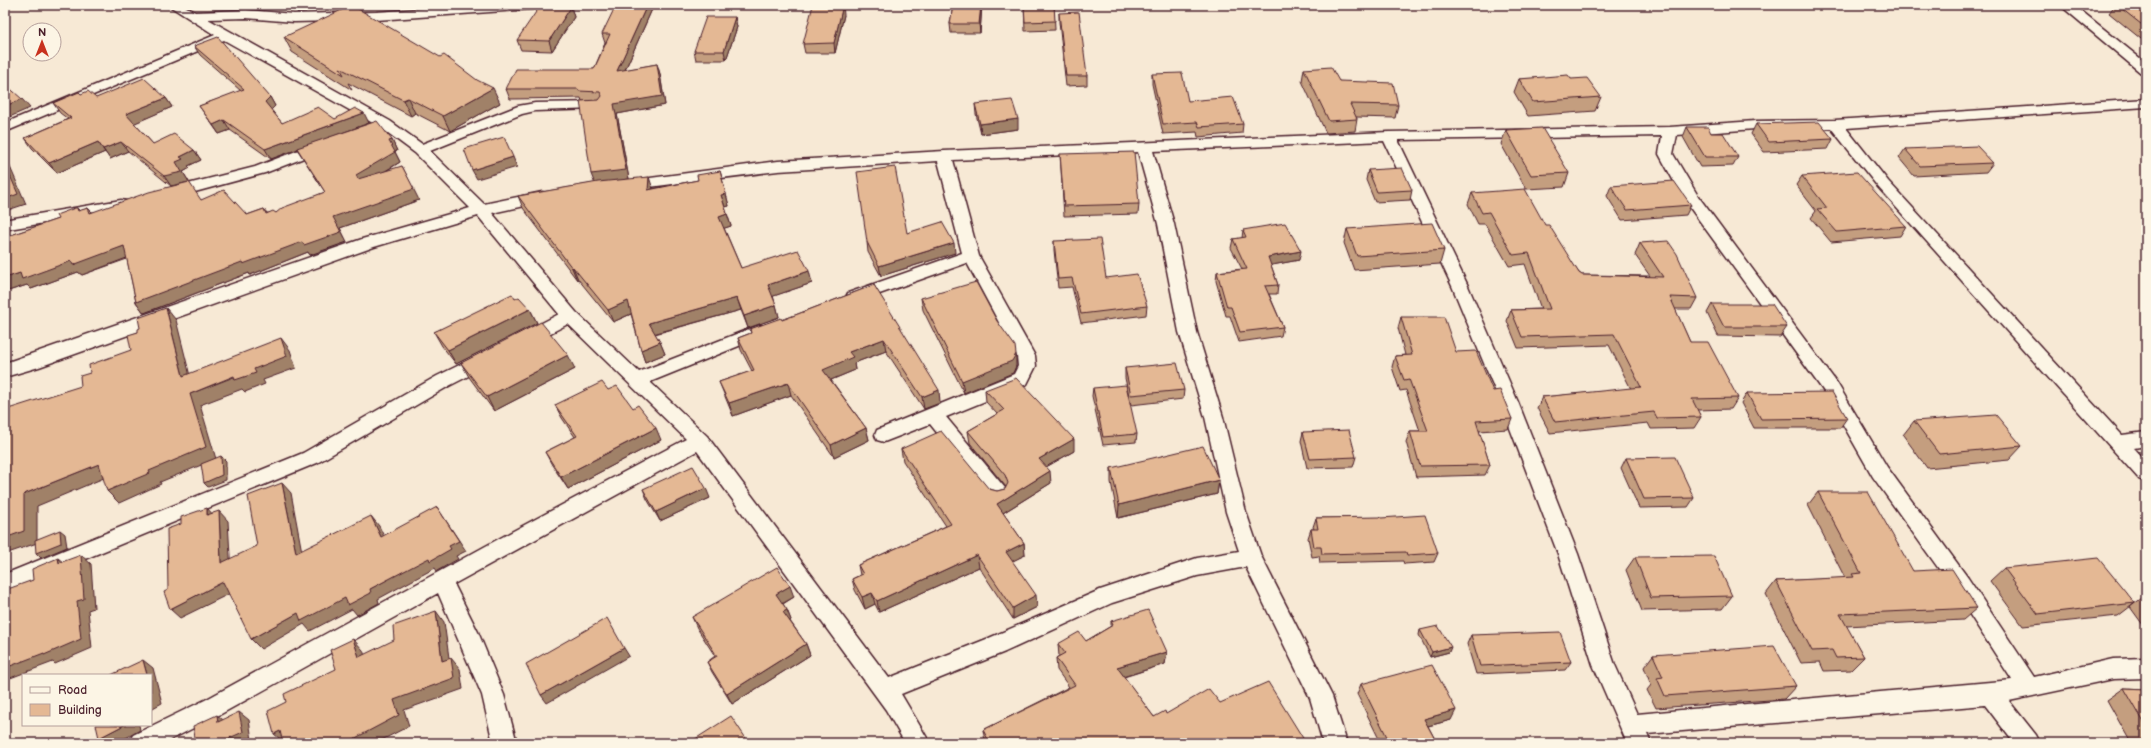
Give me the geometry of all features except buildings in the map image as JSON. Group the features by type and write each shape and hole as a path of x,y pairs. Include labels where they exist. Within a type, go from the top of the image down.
{"street":[{"path":"174,5 385,124 420,150 481,210 570,316 700,441 885,690 918,743"},
{"path":"193,16 246,14 294,18 376,16 533,5"},
{"path":"2066,5 2146,70"},
{"path":"5,128 225,35"},
{"path":"610,187 778,166 944,156 1145,149 1389,136 1670,131 1755,125 1835,124 2146,103"},
{"path":"420,150 518,110 535,107 597,105"},
{"path":"364,131 385,124"},
{"path":"1835,124 1883,184 2146,474"},
{"path":"1670,131 1666,154 1691,198 1790,330 1831,388 1880,472 1961,584 2029,688"},
{"path":"1389,136 1460,286 1509,402 1568,554 1604,665 1635,734 1798,709 1990,694 2029,688 2113,669 2146,668"},
{"path":"9,224 103,209 146,199 260,170 336,141"},
{"path":"1145,149 1166,224 1188,332 1214,417 1236,512 1251,557 1321,696 1335,743"},
{"path":"884,435 1022,379 1027,366 1026,356 971,256 944,156"},
{"path":"5,370 33,362 368,243 481,210 558,194"},
{"path":"842,302 971,256"},
{"path":"5,583 310,458 443,381 570,316"},
{"path":"636,380 775,326"},
{"path":"933,415 998,494"},
{"path":"2119,443 2146,439"},
{"path":"141,743 212,707 442,580 700,441"},
{"path":"885,690 997,645 1107,596 1197,567 1251,557"},
{"path":"442,580 467,632 493,695 505,743"},
{"path":"1990,694 2028,743"}]}
